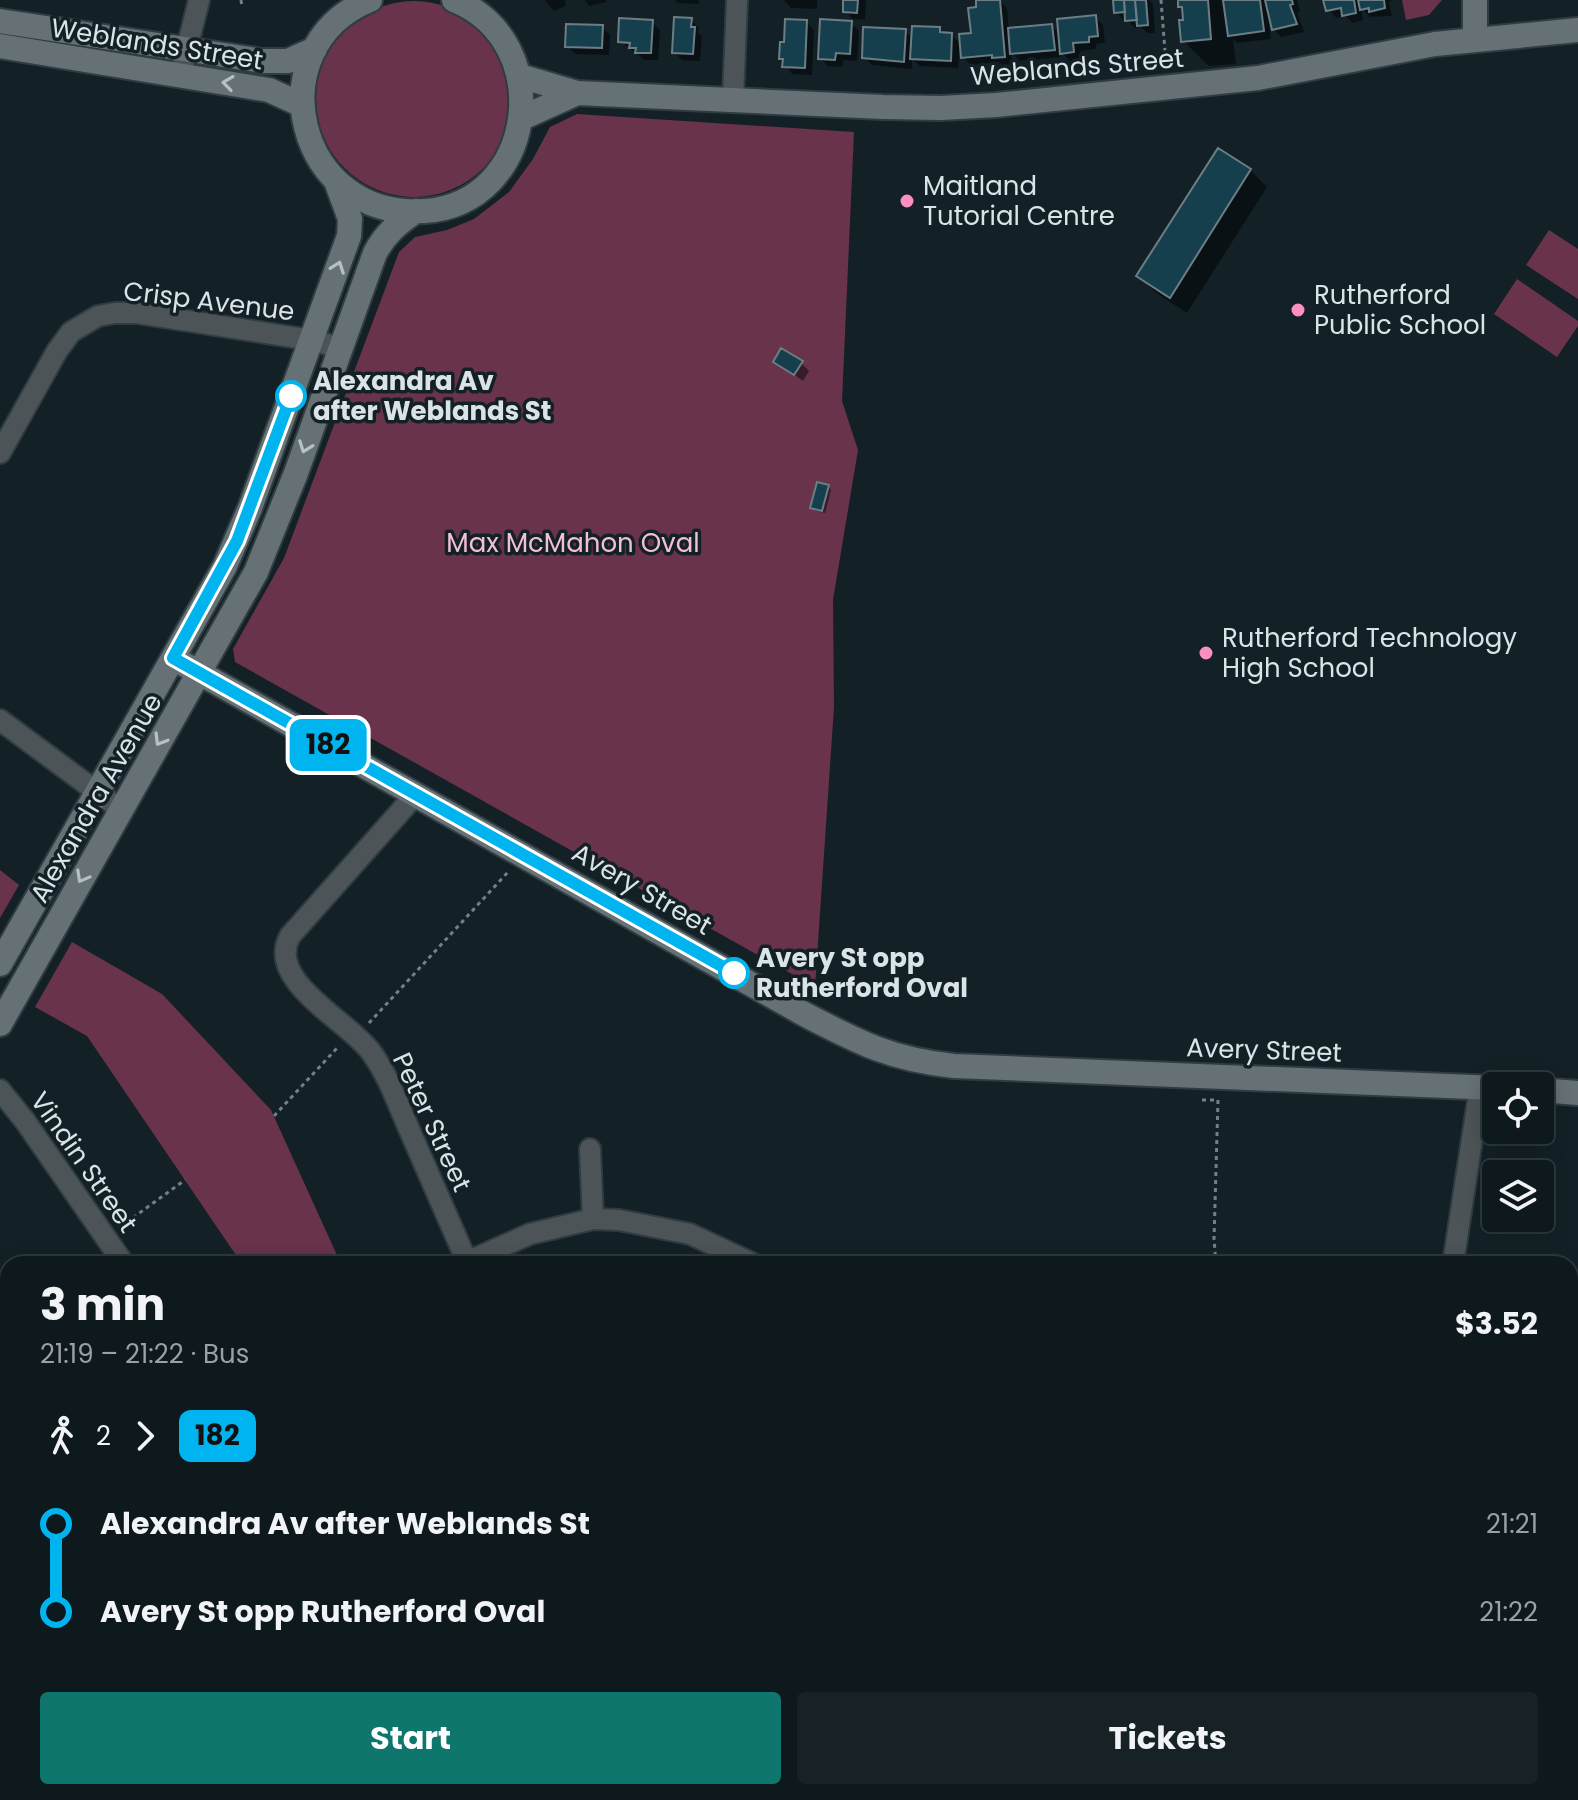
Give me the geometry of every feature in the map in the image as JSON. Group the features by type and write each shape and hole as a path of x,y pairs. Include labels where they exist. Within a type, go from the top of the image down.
{"street":[{"path":"181,76 199,0"},
{"path":"370,0 343,15 315,49 307,70 302,105 307,133 318,159 351,194 388,210 416,211 448,206 483,187 508,156 522,118 520,76 513,55 501,35 486,19 463,2"},
{"path":"733,98 737,0"},
{"path":"1475,0 1475,39"},
{"name":"Weblands Street","path":"0,21 263,61 288,61 315,49"},
{"name":"Weblands Street","path":"520,76 577,93 941,108 1278,76 1396,51 1475,39 1578,30"},
{"name":"Weblands Street","path":"0,46 269,90 302,105"},
{"name":"Weblands Street","path":"522,118 577,93"},
{"name":"Alexandra Avenue","path":"0,964 237,541 349,236 350,219 336,181"},
{"name":"Alexandra Avenue","path":"0,1024 256,572 383,239 394,226 416,211"},
{"name":"Crisp Avenue","path":"0,453 71,332 98,316 137,313 311,340 341,348"},
{"name":"Avery Street","path":"173,658 804,1014 870,1048 897,1057 954,1066 1482,1087"},
{"path":"0,720 120,809"},
{"name":"Peter Street","path":"416,794 286,943 284,954 288,969 298,984 371,1051 397,1101 465,1256"},
{"name":"Vindin Street","path":"0,1090 118,1256"},
{"path":"1554,1091 1578,1093"},
{"path":"1455,1256 1482,1117"},
{"path":"590,1149 593,1219"},
{"path":"483,1256 530,1234 593,1219 619,1220 690,1234 737,1256"}],"path":[{"path":"241,0 242,7"},
{"path":"1161,0 1166,64"},
{"path":"274,1116 508,872 517,877"},
{"path":"1202,1100 1218,1100 1215,1256"},
{"path":"106,1238 185,1180"}],"green space":[{"path":"1402,0 1442,0 1429,15 1406,20"},
{"path":"414,1 452,8 469,17 483,30 496,44 505,61 512,99 505,137 496,154 483,168 469,181 452,190 414,197 376,190 359,181 345,168 332,154 323,137 316,99 323,61 332,44 345,30 359,17 376,8"},
{"name":"Max McMahon Oval","path":"577,114 854,132 842,401 858,450 833,600 834,707 815,987 235,662 233,649 284,558 399,252 415,237 447,230 474,219 509,192 533,159 550,127"},
{"path":"1549,230 1578,249 1578,299 1526,265"},
{"path":"1517,279 1578,321 1578,326 1557,357 1494,314"},
{"path":"0,870 19,885 0,918"},
{"path":"72,942 162,994 271,1110 337,1256 237,1256 87,1036 35,1007"}],"building":[{"path":"843,0 858,0 857,13 843,12"},
{"path":"976,0 1000,0 1005,57 961,58 959,34 971,33 968,8 976,7"},
{"path":"1113,0 1124,0 1125,12 1114,13"},
{"path":"1124,0 1135,0 1137,20 1125,21"},
{"path":"1135,0 1146,0 1148,25 1137,26"},
{"path":"1178,0 1208,0 1211,39 1181,42 1179,20 1183,20"},
{"path":"1223,0 1260,0 1264,31 1228,36"},
{"path":"1265,0 1292,0 1293,4 1290,5 1297,24 1272,30"},
{"path":"1323,0 1354,0 1356,13 1342,16 1341,8 1326,11"},
{"path":"1358,0 1384,0 1385,8 1369,12 1369,8 1360,10"},
{"path":"1096,15 1098,36 1089,37 1089,42 1073,43 1074,52 1060,54 1057,19"},
{"path":"674,17 692,18 691,27 695,27 693,54 672,53"},
{"path":"619,18 653,20 651,53 635,53 636,48 629,48 630,43 618,42"},
{"path":"785,19 807,20 805,68 782,67 780,42 784,42"},
{"path":"820,19 852,21 850,54 836,53 835,60 818,59"},
{"path":"566,24 603,25 602,48 565,47"},
{"path":"1052,24 1055,50 1010,54 1008,28"},
{"path":"912,26 940,27 940,32 952,33 951,61 910,59"},
{"path":"863,27 906,29 904,62 862,58"},
{"path":"1218,148 1251,169 1170,298 1136,276"},
{"path":"781,348 803,361 794,375 773,362"},
{"path":"817,482 829,485 822,511 810,508"}],"bus line":[{"name":"182","path":"291,396 237,541 173,658 734,973"}],"place":[{"name":"Maitland Tutorial Centre","path":"907,201"},
{"name":"Rutherford Public School","path":"1298,310"},
{"name":"Alexandra Av after Weblands St","path":"291,396"},
{"name":"Rutherford Technology High School","path":"1206,653"},
{"name":"Avery St opp Rutherford Oval","path":"734,973"}]}
